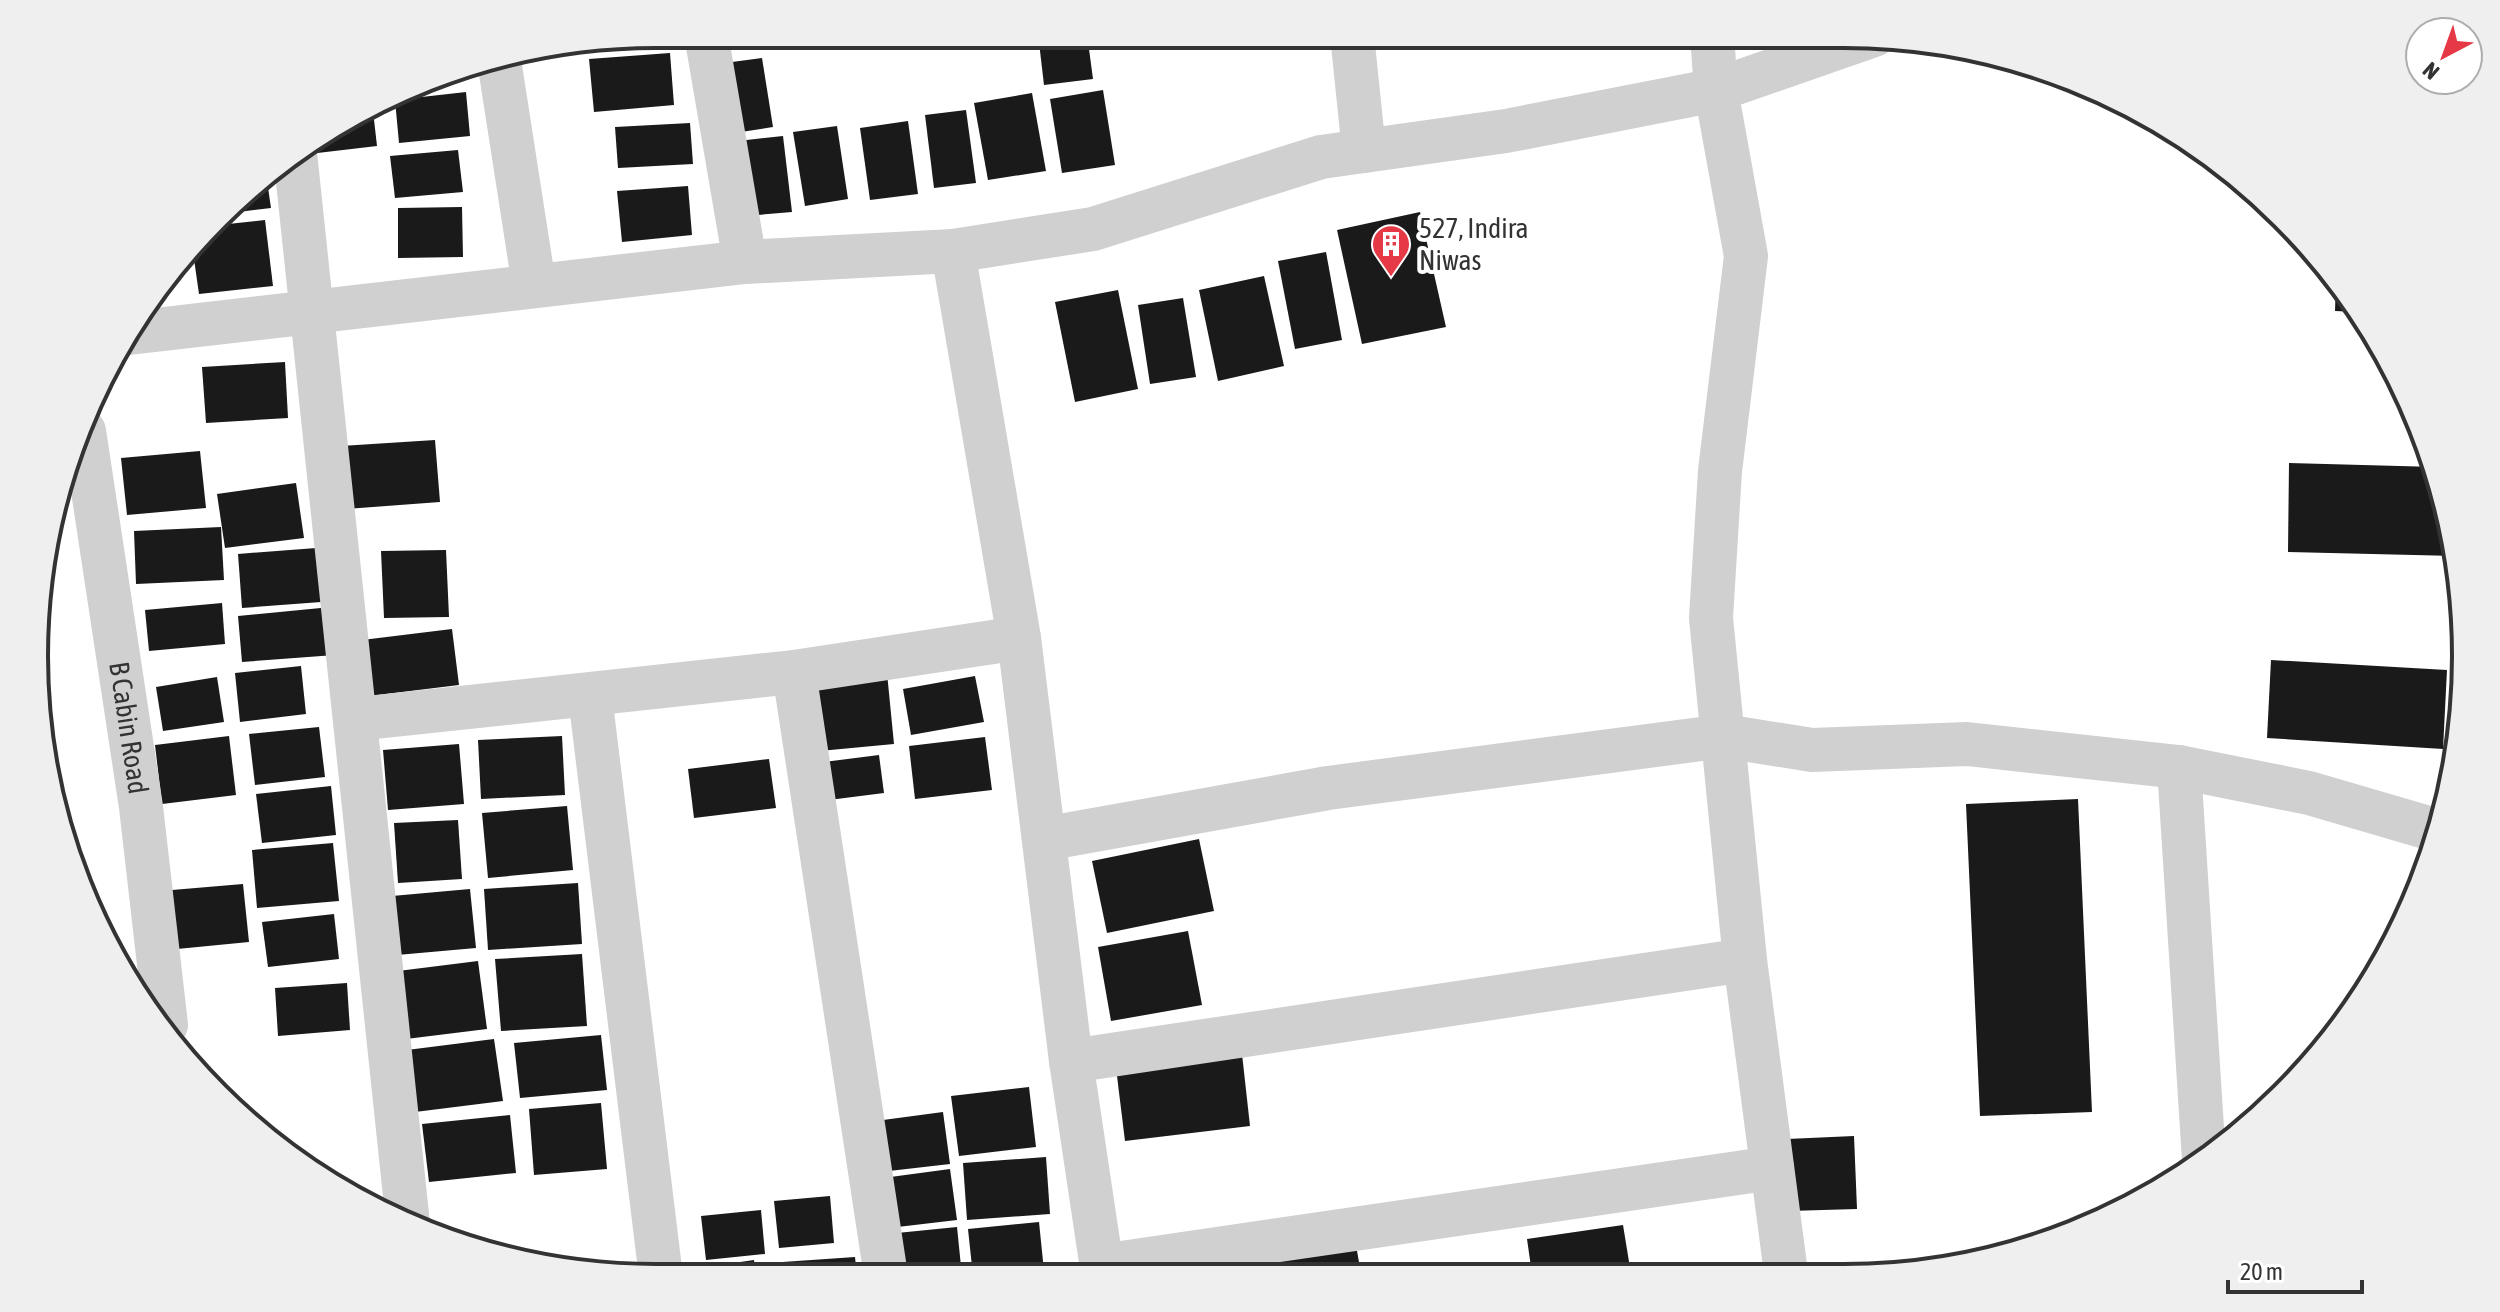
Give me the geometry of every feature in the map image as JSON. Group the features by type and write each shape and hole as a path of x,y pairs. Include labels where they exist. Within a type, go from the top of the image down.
{"street":[{"path":"708,48 745,262"},
{"path":"1353,48 1364,151"},
{"path":"1713,48 1716,90 1746,256 1720,471 1711,618 1745,960 1785,1264"},
{"path":"142,331 312,309 745,262 953,251 1093,229 1321,157 1506,131 1716,90 1837,48"},
{"path":"500,69 534,285"},
{"path":"296,166 407,1210"},
{"path":"953,251 1019,638 1071,1061 1101,1264"},
{"name":"B Cabin Road","path":"86,445 141,807 165,1014"},
{"path":"357,719 794,672 1019,638"},
{"path":"794,672 884,1264"},
{"path":"590,696 659,1264"},
{"path":"1044,839 1328,788 1724,736 1812,750 1967,744 2179,767 2309,793 2427,827"},
{"path":"2179,767 2203,1146"},
{"path":"1071,1061 1745,960"},
{"path":"1148,1264 1772,1168"}],"building":[{"path":"1040,48 1089,48 1093,79 1044,85"},
{"path":"670,53 674,105 594,112 589,59"},
{"path":"762,58 773,127 728,134 717,64"},
{"path":"1103,90 1115,165 1062,173 1050,99"},
{"path":"466,92 470,136 399,143 396,107 415,98"},
{"path":"1032,93 1046,171 988,180 974,103"},
{"path":"966,110 976,183 934,188 925,115"},
{"path":"374,118 377,146 313,153"},
{"path":"908,121 918,194 870,200 860,128"},
{"path":"690,123 693,164 618,168 615,127"},
{"path":"837,126 848,199 805,206 793,132"},
{"path":"783,136 792,212 746,216 738,141"},
{"path":"458,150 463,192 395,198 390,156"},
{"path":"688,186 692,235 622,242 617,191"},
{"path":"268,188 271,208 241,212"},
{"path":"462,207 463,257 398,258 398,208"},
{"name":"527, Indira Niwas","path":"1420,212 1446,327 1362,344 1337,230"},
{"path":"265,220 273,286 199,294 194,261 228,224"},
{"path":"1326,252 1342,340 1295,349 1278,261"},
{"path":"1264,276 1284,366 1218,381 1199,290"},
{"path":"1118,290 1138,389 1075,402 1055,302"},
{"path":"1183,298 1196,377 1150,384 1138,305"},
{"path":"2335,299 2345,311 2335,311"},
{"path":"285,362 288,418 206,423 202,367"},
{"path":"435,440 440,502 346,509 341,446"},
{"path":"200,451 206,508 127,515 121,458"},
{"path":"2289,463 2422,467 2443,556 2288,552"},
{"path":"296,483 304,538 225,548 217,494"},
{"path":"221,527 224,580 136,584 134,531"},
{"path":"316,548 321,602 242,608 238,554"},
{"path":"446,550 449,617 384,618 381,551"},
{"path":"222,603 225,644 149,651 145,610"},
{"path":"331,607 335,655 242,662 238,616"},
{"path":"452,629 459,685 361,697 354,641"},
{"path":"2271,660 2447,670 2443,749 2267,738"},
{"path":"301,666 306,714 240,722 235,673"},
{"path":"887,673 894,744 809,752 801,682"},
{"path":"975,676 984,722 911,735 903,689"},
{"path":"217,677 224,722 163,731 156,687"},
{"path":"319,727 325,777 255,785 249,734"},
{"path":"229,736 236,795 162,804 155,745"},
{"path":"562,736 565,795 481,799 478,740"},
{"path":"985,737 992,790 915,799 909,746"},
{"path":"459,744 464,804 388,810 383,750"},
{"path":"879,755 884,793 821,801 816,763"},
{"path":"769,759 776,808 694,818 688,769"},
{"path":"331,786 336,835 262,843 256,794"},
{"path":"2078,799 2092,1112 1980,1116 1966,804"},
{"path":"567,806 573,870 488,878 482,813"},
{"path":"458,820 462,879 398,883 394,823"},
{"path":"1199,839 1214,911 1107,933 1092,861"},
{"path":"333,843 339,901 257,908 252,850"},
{"path":"578,883 582,944 488,950 484,889"},
{"path":"243,884 249,942 177,949 172,890"},
{"path":"470,889 476,948 397,955 392,896"},
{"path":"334,914 339,959 268,967 262,922"},
{"path":"1188,931 1202,1005 1111,1021 1098,947"},
{"path":"582,954 587,1026 501,1031 495,959"},
{"path":"478,961 487,1029 398,1040 390,972"},
{"path":"347,983 350,1030 278,1036 275,988"},
{"path":"601,1035 607,1090 520,1098 514,1043"},
{"path":"494,1039 503,1101 415,1112 407,1050"},
{"path":"1242,1054 1250,1126 1125,1141 1116,1068"},
{"path":"1029,1087 1036,1147 959,1156 951,1096"},
{"path":"601,1103 607,1169 534,1175 529,1109"},
{"path":"943,1112 950,1164 889,1171 883,1120"},
{"path":"510,1115 516,1173 429,1182 422,1124"},
{"path":"1854,1136 1857,1209 1789,1211 1787,1139"},
{"path":"1046,1157 1050,1214 967,1220 963,1163"},
{"path":"950,1169 957,1220 889,1228 883,1178"},
{"path":"830,1196 834,1243 779,1248 774,1201"},
{"path":"761,1210 765,1254 706,1260 701,1216"},
{"path":"1039,1222 1043,1264 972,1264 968,1229"},
{"path":"1623,1225 1629,1264 1531,1264 1527,1239"},
{"path":"957,1227 961,1264 901,1264 897,1233"},
{"path":"1355,1239 1359,1264 1261,1264 1259,1254"},
{"path":"855,1257 856,1264 768,1264"},
{"path":"754,1260 754,1264 726,1264"}],"place":[{"name":"527, Indira Niwas","path":"1391,278"}]}
